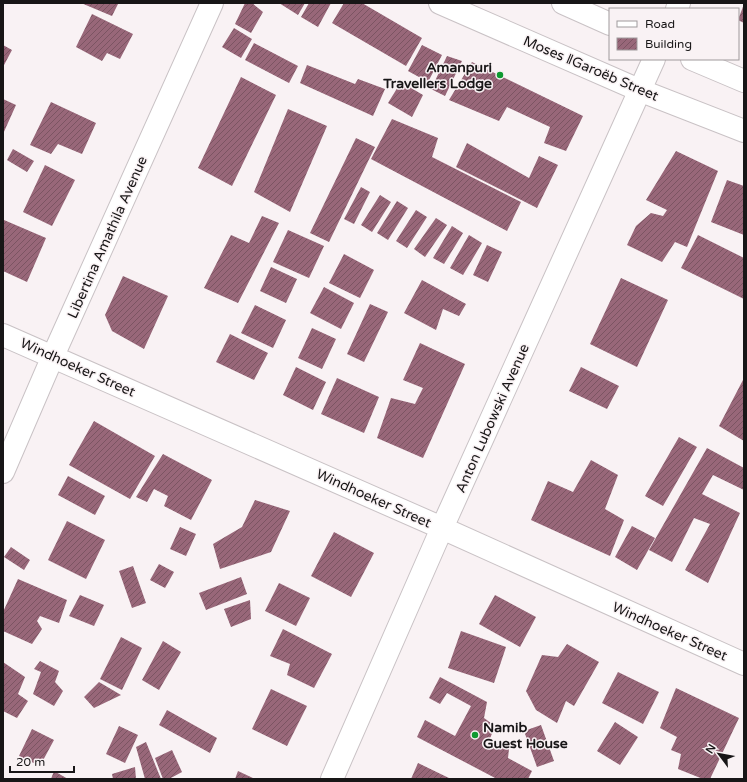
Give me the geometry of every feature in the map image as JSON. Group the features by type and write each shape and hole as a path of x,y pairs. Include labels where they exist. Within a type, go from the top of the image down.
{"street":[{"name":"Libertina Amathila Avenue","path":"3,472 53,356 212,3"},
{"name":"Moses ǁGaroëb Street","path":"440,3 639,90 744,131"},
{"path":"563,3 609,24"},
{"name":"Anton Lubowski Avenue","path":"332,779 442,528 654,60"},
{"path":"694,60 744,81"},
{"name":"Windhoeker Street","path":"3,335 442,528 744,664"}],"building":[{"path":"81,3 116,3 118,4 112,16"},
{"path":"245,3 252,3 263,12 251,33 235,24"},
{"path":"279,3 305,3 298,15"},
{"path":"309,3 331,3 318,27 301,17"},
{"path":"344,3 362,3 422,38 406,66 332,23"},
{"path":"744,4 744,23 739,20"},
{"path":"92,14 133,34 120,59 107,53 102,61 76,47"},
{"path":"234,28 252,39 241,58 222,47"},
{"path":"254,43 298,66 289,83 245,60"},
{"path":"3,45 12,50 3,67"},
{"path":"422,45 442,55 428,82 408,71"},
{"path":"447,56 462,61 445,96 431,89"},
{"path":"472,62 583,116 566,151 544,143 550,127 507,107 499,121 449,100"},
{"path":"307,65 355,84 358,79 385,89 373,116 300,83"},
{"path":"241,77 276,95 232,186 198,168"},
{"path":"401,82 423,95 412,117 388,103"},
{"path":"3,99 16,105 3,134"},
{"path":"51,102 96,123 82,154 58,144 51,154 30,145"},
{"path":"288,109 327,126 290,212 254,192"},
{"path":"392,119 438,138 432,157 521,202 507,231 371,159"},
{"path":"356,138 375,147 329,242 310,233"},
{"path":"467,143 529,178 539,156 558,165 537,208 456,167"},
{"path":"13,149 34,161 27,172 7,160"},
{"path":"676,151 718,171 687,247 675,242 662,262 627,245 636,226 651,213 663,216 667,210 646,200"},
{"path":"45,165 75,180 52,226 23,212"},
{"path":"727,180 744,186 744,235 711,222"},
{"path":"361,187 370,192 354,224 344,219"},
{"path":"380,195 391,202 372,232 361,225"},
{"path":"397,201 408,208 388,240 377,233"},
{"path":"416,210 427,217 407,248 396,241"},
{"path":"262,216 279,223 238,303 204,288 231,235 249,243"},
{"path":"436,218 447,225 425,257 414,249"},
{"path":"4,220 46,238 27,282 3,271"},
{"path":"452,226 463,233 444,264 433,258"},
{"path":"288,230 324,246 309,278 273,262"},
{"path":"469,235 482,243 463,275 450,268"},
{"path":"698,235 744,258 744,299 681,268"},
{"path":"487,245 502,252 488,282 473,275"},
{"path":"344,254 374,270 360,298 329,283"},
{"path":"271,267 297,279 286,303 260,291"},
{"path":"123,276 168,296 144,349 112,331 105,315"},
{"path":"621,278 668,300 637,367 590,344"},
{"path":"422,280 466,304 459,316 443,309 436,330 404,313"},
{"path":"324,287 354,303 341,329 310,313"},
{"path":"370,304 388,312 364,362 347,354"},
{"path":"255,305 286,320 273,348 241,333"},
{"path":"312,328 336,339 322,369 298,358"},
{"path":"230,334 268,353 254,380 216,362"},
{"path":"420,343 465,364 423,458 377,438 391,398 415,404 423,388 403,380"},
{"path":"296,367 326,382 313,410 283,395"},
{"path":"581,367 619,386 607,409 569,391"},
{"path":"337,378 379,397 364,433 321,414"},
{"path":"744,378 744,441 719,426"},
{"path":"94,421 155,456 130,499 69,465"},
{"path":"679,437 697,447 663,506 645,496"},
{"path":"707,448 744,468 744,490 713,475 702,494 740,513 708,583 685,570 710,524 694,518 672,562 649,550"},
{"path":"163,454 212,480 191,520 164,506 168,496 154,489 147,502 136,497"},
{"path":"591,460 618,475 605,509 624,520 610,556 531,520 548,481 573,492"},
{"path":"68,476 105,496 95,515 58,495"},
{"path":"255,500 290,511 271,552 220,569 213,544 242,527"},
{"path":"67,521 105,540 86,579 48,560"},
{"path":"632,526 655,538 637,570 615,557"},
{"path":"180,527 196,534 186,556 170,549"},
{"path":"334,532 374,553 351,597 311,576"},
{"path":"11,547 30,560 24,570 4,557"},
{"path":"159,564 174,572 165,588 150,580"},
{"path":"133,566 146,603 132,608 119,571"},
{"path":"241,577 247,594 206,610 199,593"},
{"path":"18,579 67,600 59,623 40,616 37,621 42,629 32,644 3,631 3,612"},
{"path":"279,583 310,598 296,626 265,611"},
{"path":"80,595 104,605 94,626 69,616"},
{"path":"495,595 536,617 520,647 479,624"},
{"path":"250,600 251,619 231,627 224,609"},
{"path":"283,629 332,654 314,688 287,675 290,664 270,656"},
{"path":"461,631 506,647 494,683 448,668"},
{"path":"121,637 142,648 122,690 100,679"},
{"path":"163,641 181,652 159,690 142,680"},
{"path":"567,644 599,662 574,706 566,701 557,723 536,710 526,691 542,655 558,657"},
{"path":"40,661 59,671 55,682 63,691 54,706 33,694 41,672 34,669"},
{"path":"3,662 25,677 18,694 28,701 17,718 3,711"},
{"path":"618,672 659,692 643,724 602,703"},
{"path":"440,677 487,702 484,718 495,726 489,741 509,749 508,758 532,771 528,779 497,779 417,737 425,720 455,736 471,706 447,693 440,704 429,698"},
{"path":"99,682 121,695 94,708 84,697"},
{"path":"676,688 739,718 710,779 703,779 678,769 681,754 671,750 677,737 660,728"},
{"path":"271,689 307,706 287,746 252,729"},
{"path":"167,710 217,738 210,753 159,725"},
{"path":"615,722 638,737 620,765 597,751"},
{"path":"541,725 554,761 537,767 524,731"},
{"path":"119,726 138,735 125,763 106,754"},
{"path":"32,729 54,740 40,766 19,756"},
{"path":"146,742 161,779 145,779 136,747"},
{"path":"172,750 182,772 169,779 163,779 155,758"},
{"path":"418,763 451,779 411,779"},
{"path":"135,767 136,779 113,779 112,774"},
{"path":"54,771 68,779 51,779"},
{"path":"238,771 255,779 235,779"}],"place":[{"name":"Amanpuri Travellers Lodge","path":"500,75"},
{"name":"Namib Guest House","path":"475,735"}]}
